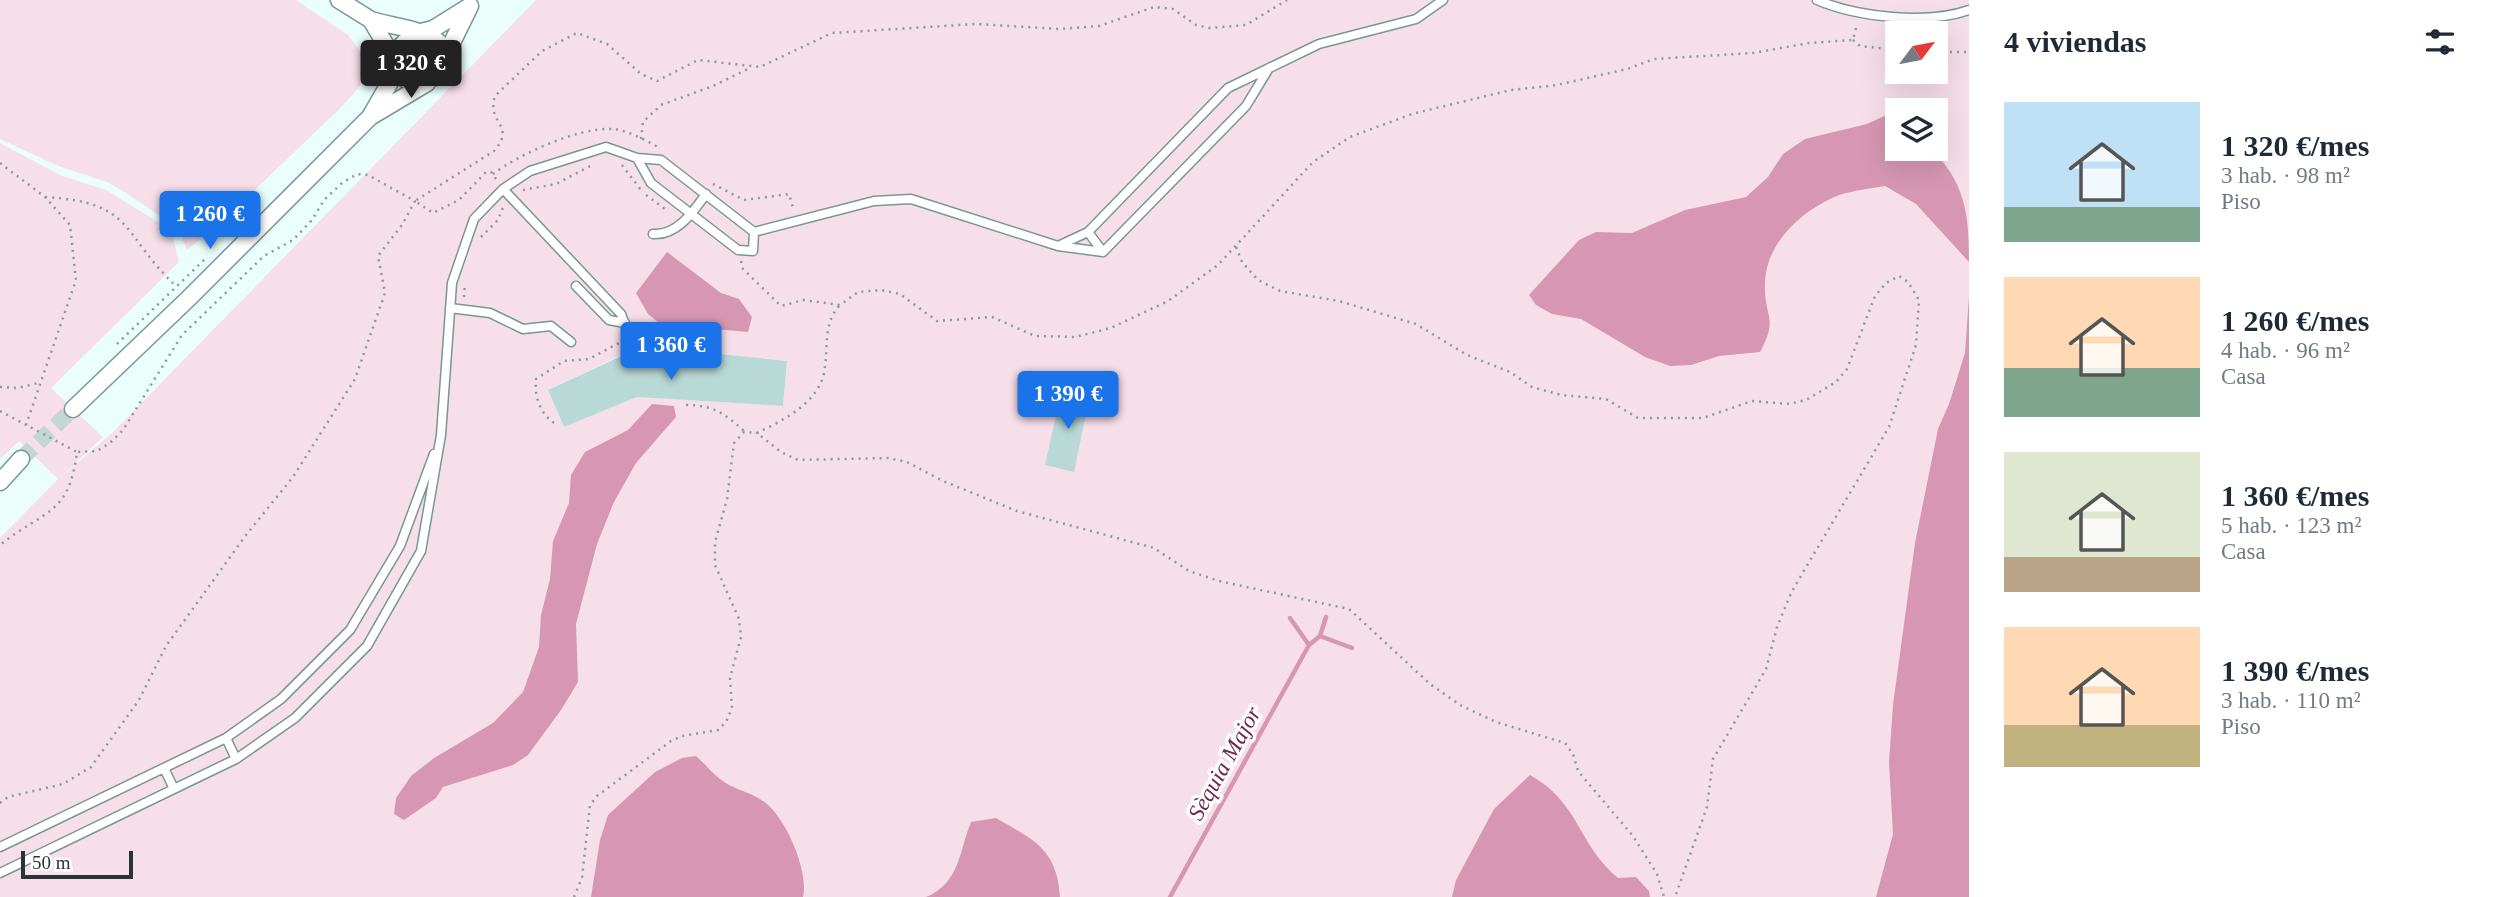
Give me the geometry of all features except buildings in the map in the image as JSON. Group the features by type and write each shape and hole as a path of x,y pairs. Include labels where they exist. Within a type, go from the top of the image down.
{"street":[{"path":"340,0 371,20 439,43 445,57"},
{"path":"370,117 393,76 404,41 433,29 473,3"},
{"path":"73,408 189,298 370,117 441,72 445,57 473,3"},
{"path":"371,20 406,78 413,82 429,82"},
{"path":"0,482 21,459"}],"lane":[{"path":"1058,246 1088,232 1228,88 1319,44 1416,19 1443,0"},
{"path":"1817,0 1841,10 1911,18 1969,10"},
{"path":"1103,252 1246,106 1269,68"},
{"path":"0,873 236,759 295,718 366,646 421,551 441,435 452,283 474,219 503,189 530,171 606,147 638,158 661,160 754,232"},
{"path":"638,158 651,183 738,250 753,251 754,232"},
{"path":"503,189 621,314 633,346"},
{"path":"653,234 662,235 682,224 706,194"},
{"path":"754,232 874,201 911,199 1058,246 1103,252"},
{"path":"1088,232 1103,252"},
{"path":"576,286 609,320 625,323"},
{"path":"450,308 490,313 523,329 551,326 571,342"},
{"path":"0,848 226,738 281,699 350,630 400,546 441,435"},
{"path":"226,738 236,759"},
{"path":"164,768 174,789"}],"path":[{"path":"0,803 8,797 77,778 91,767 122,726 166,646 246,535 293,477 355,379 385,293 378,256 402,225 415,201 494,151 504,139 505,132 494,113 495,96 542,51 577,33 607,44 651,80 657,80 698,60 760,66 832,33 976,24 1060,29 1099,26 1154,7 1173,9 1196,25 1223,27 1246,25 1287,0"},
{"path":"1853,40 1860,12"},
{"path":"686,405 706,405 722,410 744,432 757,433 791,416 812,396 824,375 830,317 840,305 858,292 881,290 901,294 937,321 992,317 1035,336 1075,337 1111,328 1168,301 1218,265 1313,162 1350,137 1412,114 1511,90 1580,80 1654,59 1753,53 1809,43 1853,40 1860,46 1885,49"},
{"path":"1948,52 1969,52"},
{"path":"641,139 643,121 661,105 713,86 753,66"},
{"path":"616,161 634,184 662,209 682,207"},
{"path":"478,240 498,220 504,203 510,196 520,190 556,184 596,162"},
{"path":"0,163 46,197 70,225 76,280 26,425"},
{"path":"0,411 77,452 97,452 123,429 182,335 264,256 293,240 312,220 324,200 342,183 357,174 369,175 433,213 459,200 486,172 491,172 503,189"},
{"path":"46,197 104,207 119,216 137,236 150,262 189,298"},
{"path":"1236,247 1242,262 1258,280 1280,291 1339,301 1416,324 1467,355 1510,372 1532,387 1561,396 1606,398 1638,418 1703,418 1752,401 1788,404 1806,400 1836,382 1847,369 1878,292 1899,276 1908,282 1919,300 1916,345 1889,427 1797,582 1777,627 1766,669 1713,760 1704,816 1675,897"},
{"path":"738,250 743,269 780,306 803,300 840,305"},
{"path":"110,350 211,252"},
{"path":"463,310 466,281"},
{"path":"554,423 546,418 534,392 536,379 564,361 589,359 621,343 633,346"},
{"path":"0,387 18,388 40,383"},
{"path":"574,897 582,878 590,805 597,796 671,741 682,736 718,730 729,715 732,691 730,678 741,637 735,604 715,565 715,542 727,499 734,443 744,432"},
{"path":"757,433 781,452 798,460 888,458 907,462 943,481 1017,512 1154,548 1189,571 1209,578 1349,609 1421,677 1460,705 1496,722 1565,743 1573,754 1578,771 1633,835 1657,874 1664,897"},
{"path":"0,545 65,498 74,480 77,452"}],"shaded area":[{"path":"0,0 296,0 348,35 360,51 368,74 331,117 187,250 178,228 126,193 107,182 58,166 0,139"},
{"path":"536,0 1969,0 1969,897 0,897 0,538 58,479 19,441 0,459 0,143 60,175 106,190 171,230 179,262 51,388 103,437 60,478 113,432","holes":["653,347 787,361 783,406 637,397 564,427 548,390 632,350"]},
{"path":"1885,116 1885,161 1943,162 1959,188 1963,201 1968,230 1969,262 1916,204 1885,186 1832,198 1807,213 1786,232 1777,244 1766,270 1765,296 1770,324 1760,352 1719,356 1691,365 1670,366 1645,357 1581,319 1552,314 1536,305 1529,295 1579,240 1596,232 1632,233 1685,210 1746,197 1768,177 1783,154 1805,139 1867,124"},
{"path":"667,252 721,293 739,299 752,317 748,332 660,324 648,314 636,293"},
{"path":"1969,296 1969,897 1876,897 1893,834 1889,762 1893,705 1915,543 1938,429 1965,353"},
{"path":"652,404 674,406 676,417 636,463 614,502 597,544 576,624 578,682 561,710 528,755 513,765 443,787 436,798 404,820 394,814 396,798 411,776 434,758 493,723 523,692 539,647 541,615 550,579 553,541 569,503 571,475 585,452 628,430"},
{"path":"696,756 725,783 761,800 775,812 789,834 800,861 803,897 591,897 600,840 608,815 655,772 682,758"},
{"path":"1530,775 1559,798 1605,865 1618,878 1636,877 1649,891 1650,897 1452,897 1456,880 1494,809"},
{"path":"996,818 1041,848 1054,867 1060,897 926,897 937,891 952,875 971,822"}],"waterway":[{"name":"Sèquia Major","path":"1320,636 1326,617"},
{"name":"Sèquia Major","path":"1290,618 1309,645"},
{"name":"Sèquia Major","path":"1170,897 1309,645 1320,636 1352,648"}],"tunnel":[{"path":"21,459 73,409"}]}
